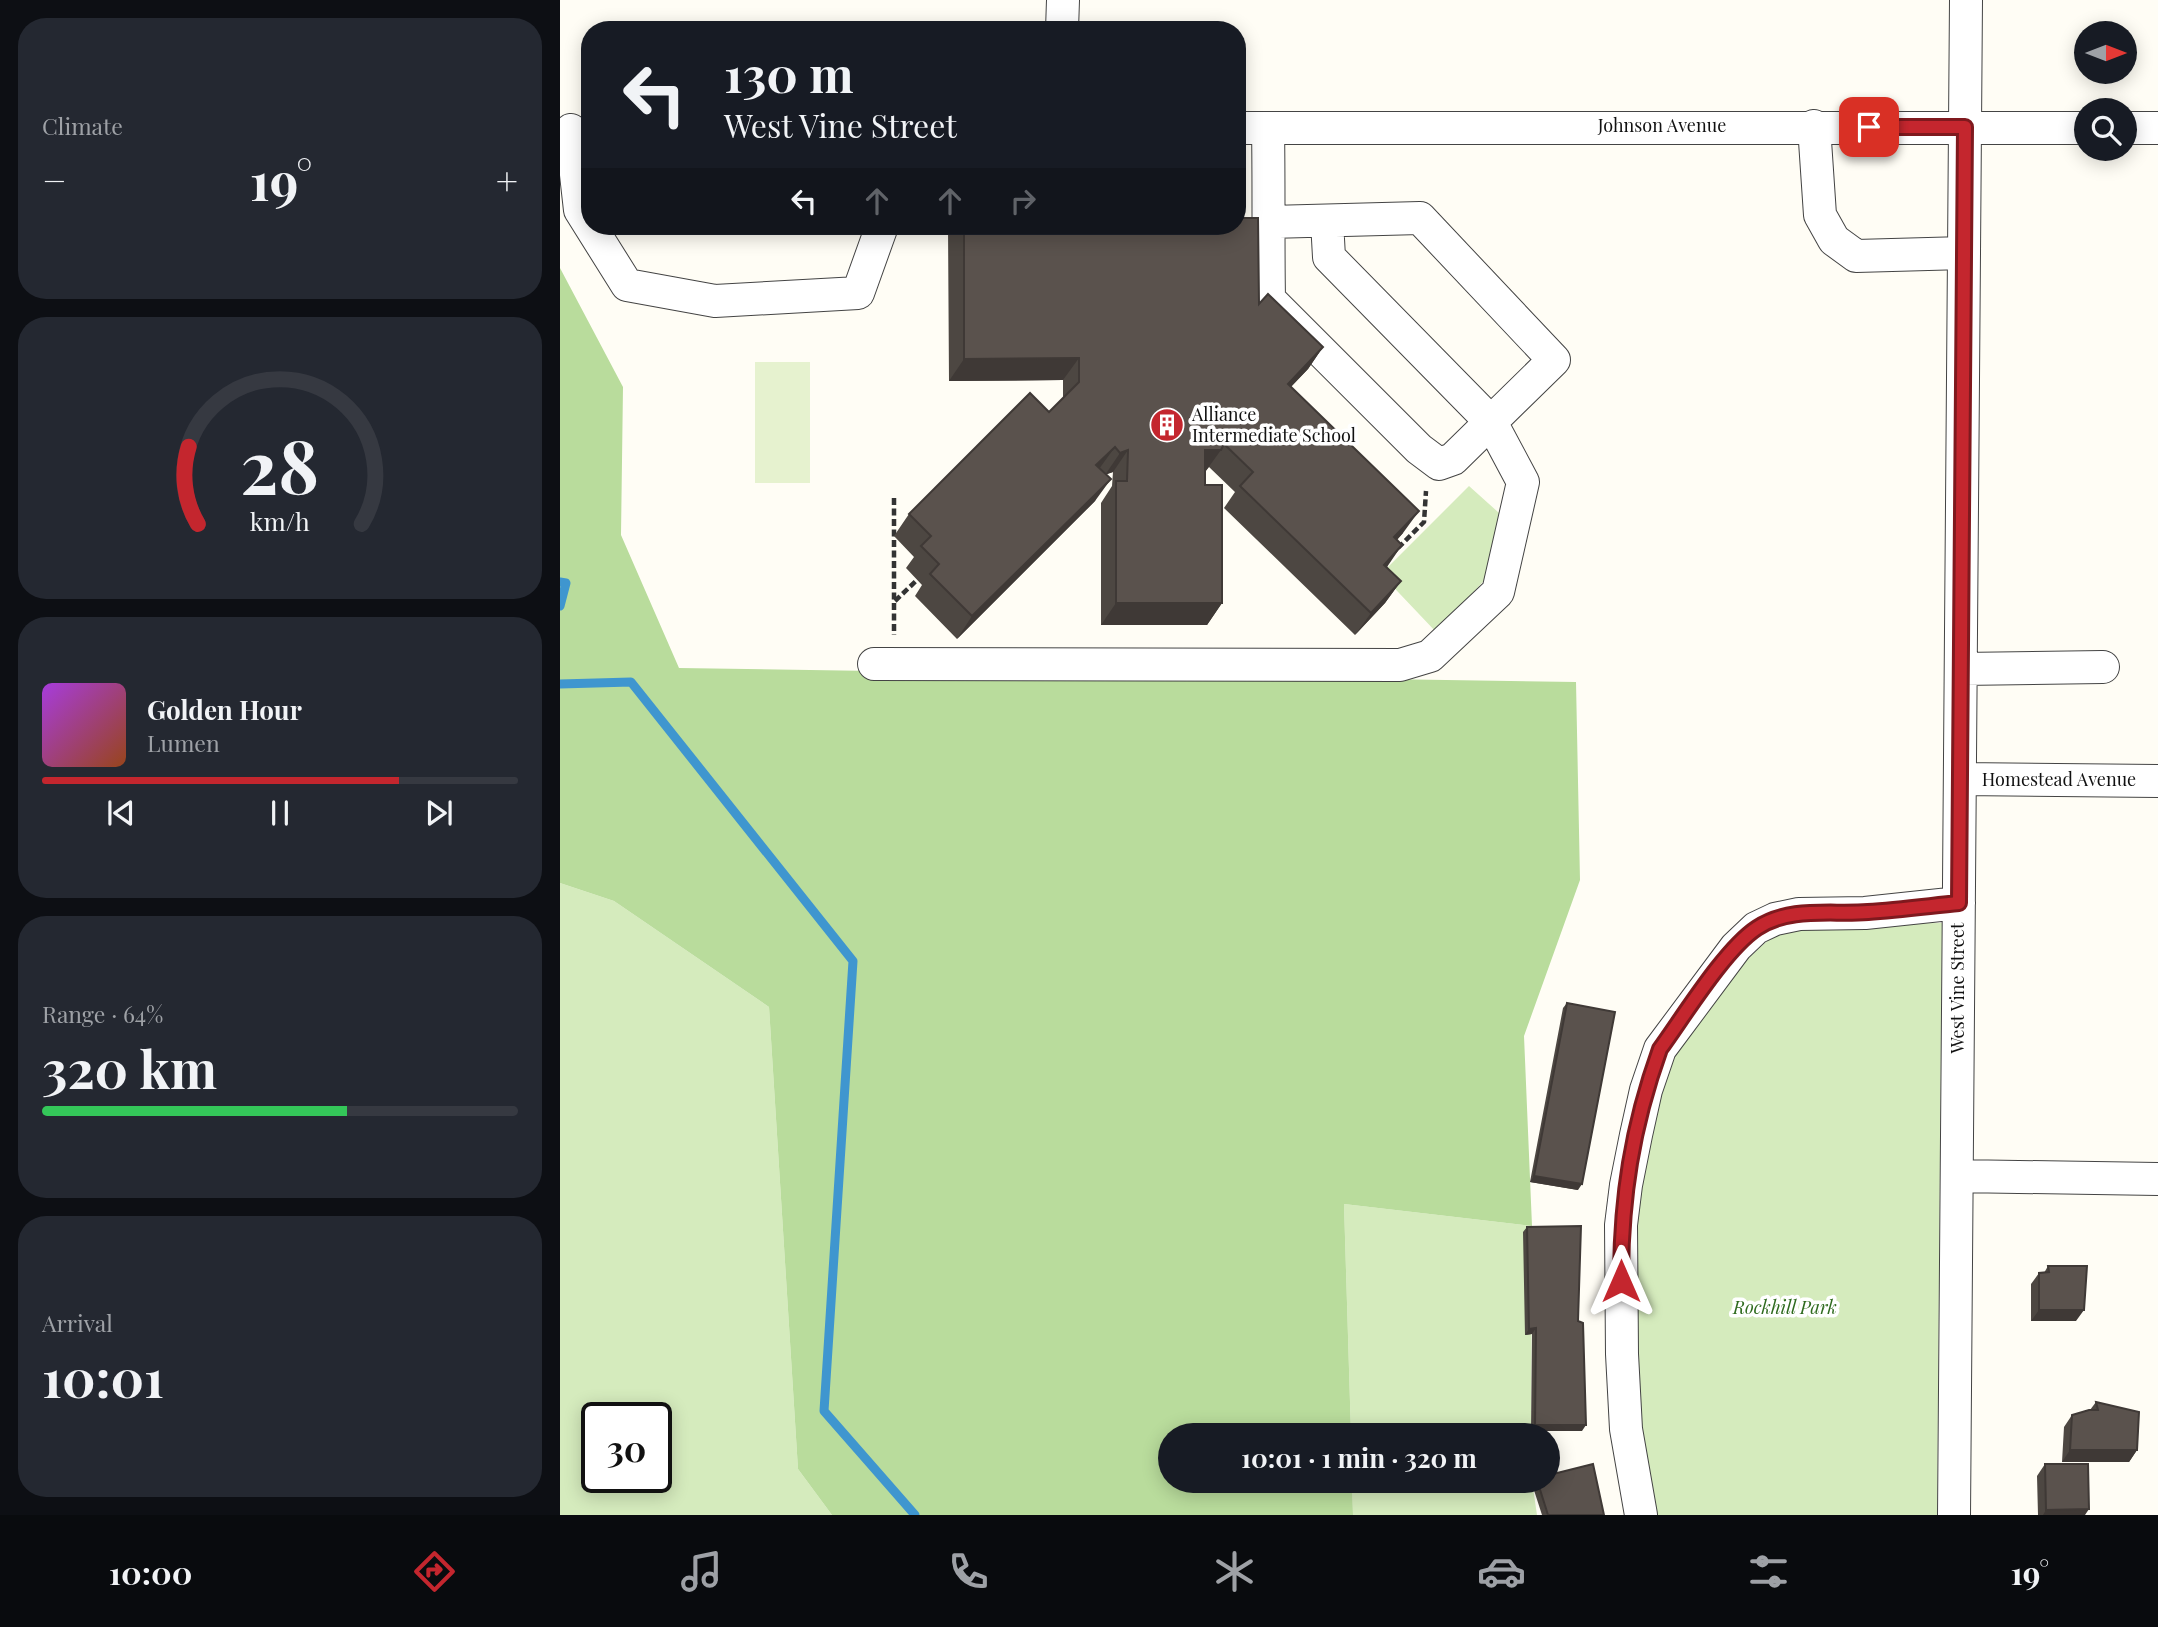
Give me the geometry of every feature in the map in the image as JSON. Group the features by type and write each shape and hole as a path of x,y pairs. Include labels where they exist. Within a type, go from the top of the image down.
{"street":[{"path":"1062,21 1063,0"},
{"name":"West Vine Street","path":"1954,1515 1966,0"},
{"path":"1814,127 1820,215 1834,240 1856,256 1964,253"},
{"path":"1252,128 1268,222 1269,299 1419,449 1439,464 1453,459 1554,360 1420,218 1268,222"},
{"name":"Johnson Avenue","path":"1252,128 2074,128"},
{"path":"2137,128 2158,128"},
{"path":"574,130 581,181"},
{"path":"884,664 1401,666 1430,656 1498,592 1523,482 1491,422 1329,257 1327,221"},
{"path":"599,235 627,285 715,301 859,293 879,235"},
{"path":"1961,669 2103,667"},
{"name":"Homestead Avenue","path":"1960,779 2158,781"},
{"path":"1641,1515 1626,1429 1622,1354 1621,1224 1626,1185 1646,1090 1660,1049 1736,947 1756,928 1775,919 1799,914 1865,913 1959,903"},
{"path":"1957,1176 2158,1179"}],"path":[{"path":"884,664 894,601 894,498"},
{"path":"894,601 917,580"}],"green space":[{"path":"560,268 623,387 621,535 679,668 1576,682 1580,880 1524,1036 1532,1226 1344,1204 1351,1423 1158,1423 1158,1493 1352,1493 1353,1515 832,1515 798,1469 769,1007 614,901 560,883"},
{"path":"755,362 810,362 810,483 755,483"},
{"path":"1469,486 1508,521 1497,566 1437,633 1381,574"},
{"path":"560,883 614,901 769,1007 798,1469 832,1515 560,1515"},
{"name":"Rockhill Park","path":"1942,923 1937,1515 1646,1515 1634,1450 1633,1238 1656,1084 1687,1030 1731,974 1777,932 1850,924"},
{"path":"1344,1204 1532,1226 1531,1423 1351,1423"},
{"path":"1352,1493 1534,1493 1537,1515 1353,1515"}],"building":[{"name":"Alliance Intermediate School","path":"1246,218 1258,218 1259,304 1268,294 1323,347 1288,384 1419,511 1394,537 1402,545 1384,565 1401,581 1371,613 1240,486 1253,472 1224,444 1221,450 1205,450 1205,485 1222,485 1222,603 1116,603 1116,481 1127,481 1128,450 1120,453 1115,447 1096,465 1111,479 972,616 930,574 939,564 921,546 931,536 909,514 1030,393 1049,412 1079,382 1079,358 964,359 964,235 1246,235"},
{"path":"1567,1003 1615,1012 1582,1184 1534,1176"},
{"path":"1581,1226 1578,1321 1583,1323 1586,1425 1535,1423 1536,1328 1529,1329 1527,1227"},
{"path":"2048,1266 2087,1266 2084,1310 2039,1310 2039,1273 2049,1272"},
{"path":"2096,1402 2139,1412 2137,1450 2070,1450 2072,1415 2098,1410"},
{"path":"1593,1464 1604,1515 1548,1515 1541,1493 1560,1493 1560,1472"},
{"path":"2045,1464 2088,1464 2089,1509 2046,1510"}],"waterway":[{"path":"560,582 566,583 560,606"},
{"path":"560,684 631,682 853,961 824,1411 915,1515"}],"place":[{"name":"Alliance Intermediate School","path":"1167,425"}],"route":[{"path":"1621,1281 1621,1224 1626,1185 1646,1090 1660,1049 1736,947 1756,928 1775,919 1799,914 1865,913 1959,903 1965,127 1869,127"}]}
